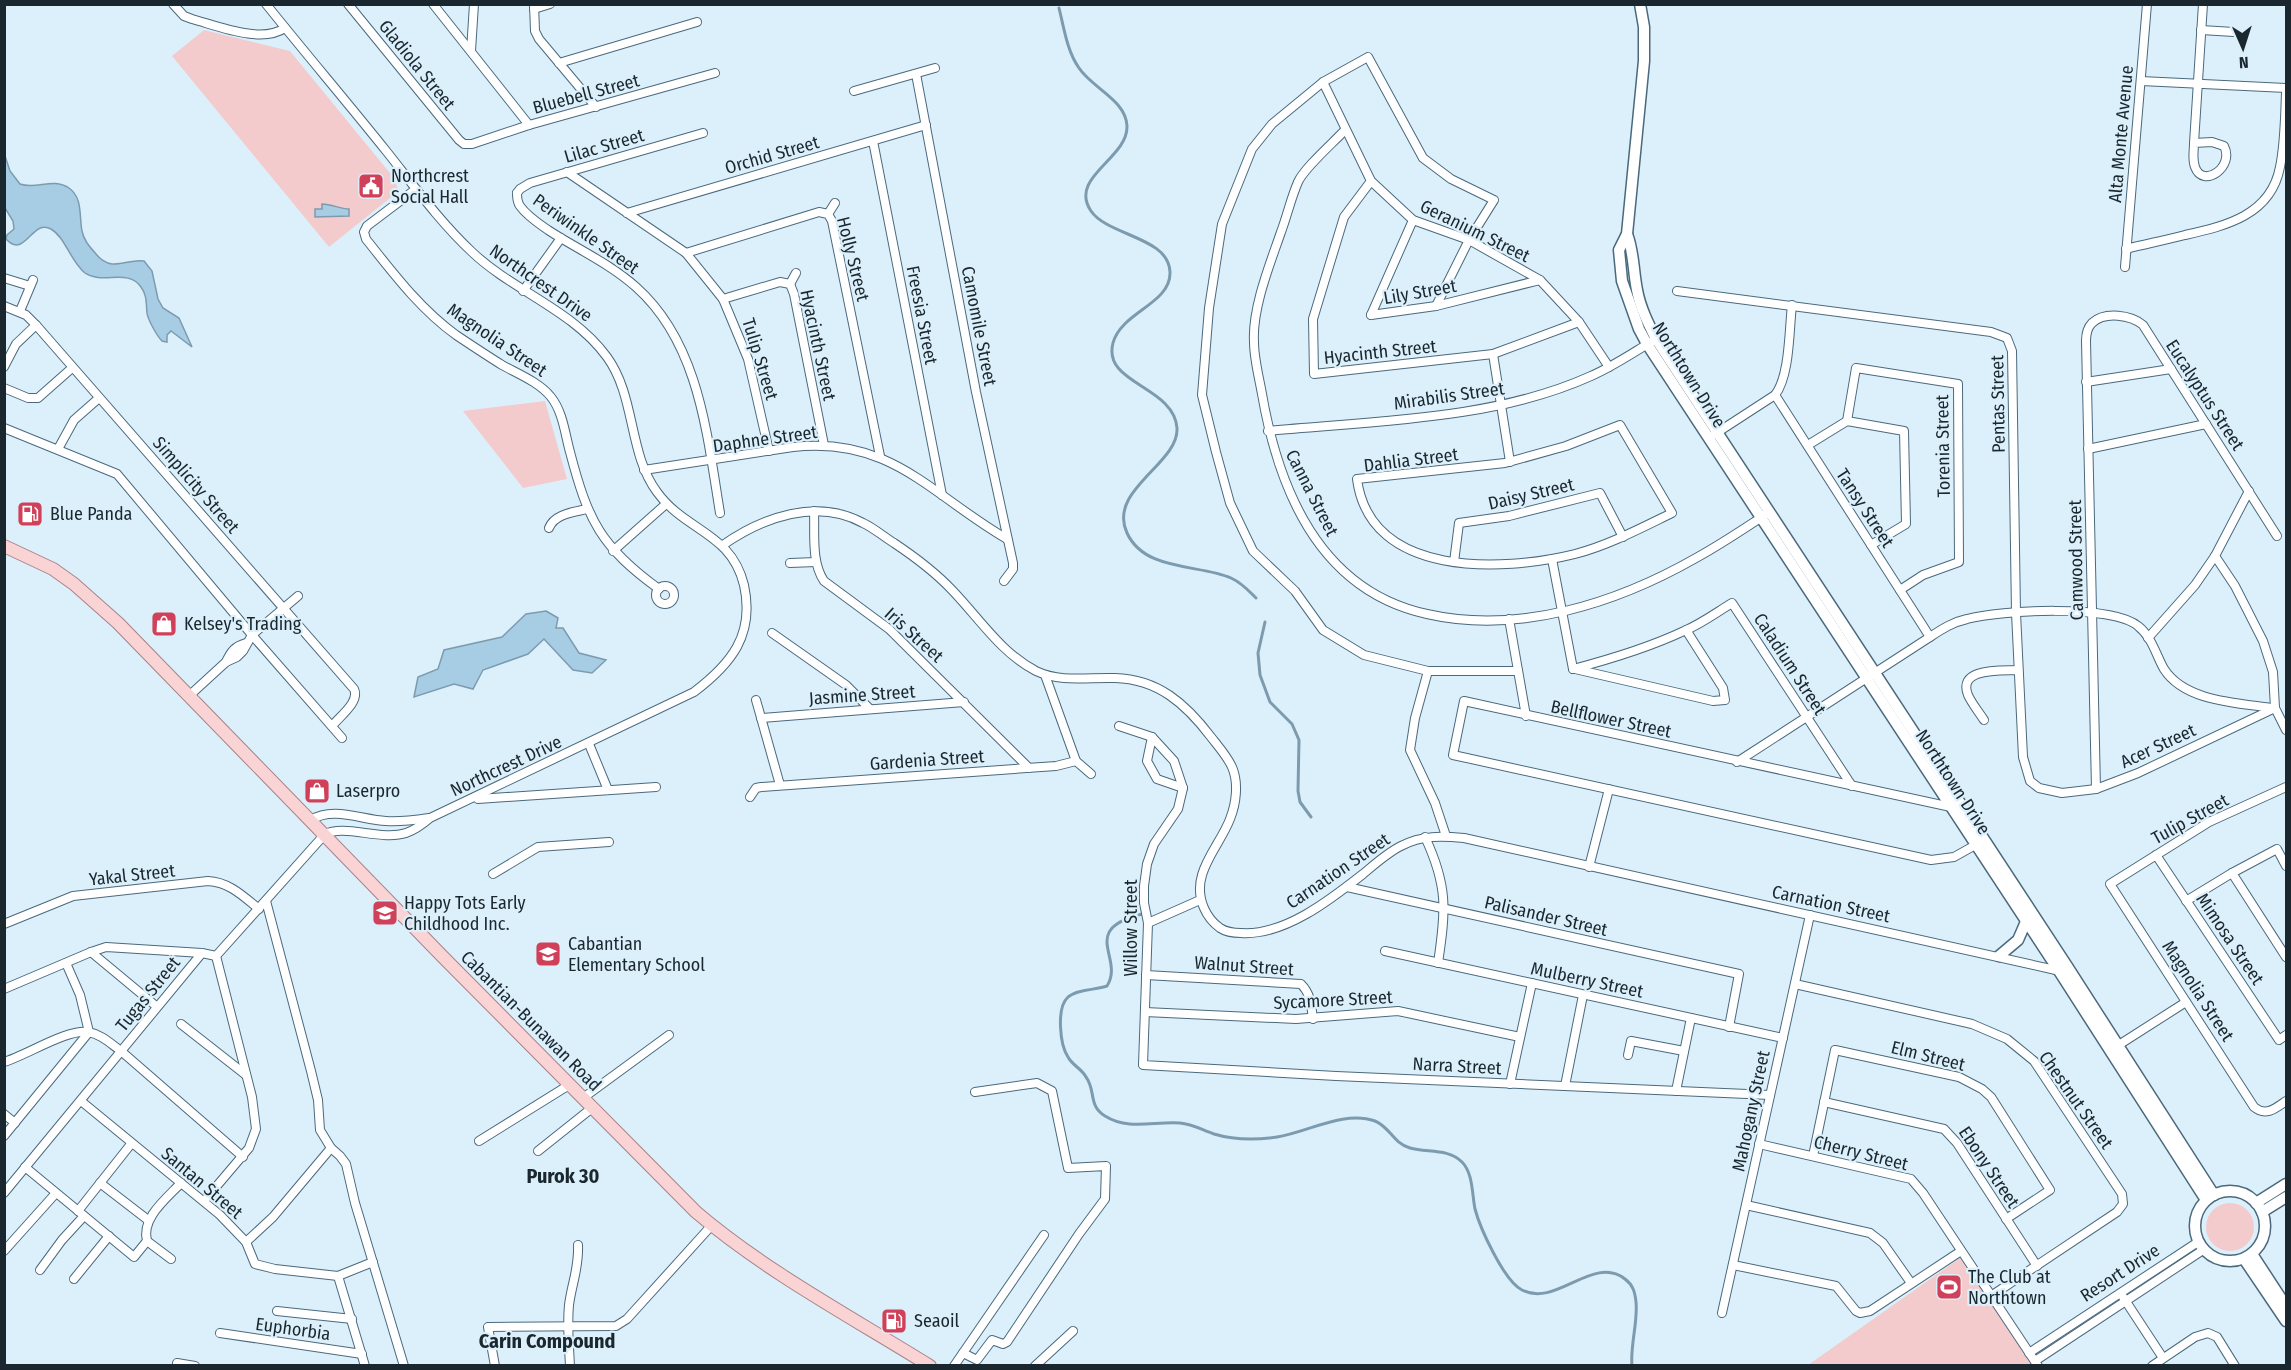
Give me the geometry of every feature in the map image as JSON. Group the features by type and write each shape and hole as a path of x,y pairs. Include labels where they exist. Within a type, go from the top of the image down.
{"main road":[{"name":"Cabantian-Bunawan Road","path":"4,546 53,569 74,584 117,623 587,1103 712,1225 780,1273 930,1365"}],"street":[{"path":"173,4 184,16 192,19 258,35 272,35 285,28"},
{"name":"Northcrest Drive","path":"266,4 456,236 474,254 523,291 564,316 591,337 609,359 628,405 644,471 650,482 666,504 684,520 723,545 738,568 747,600 745,627 733,655 716,676 694,692 430,818 414,830 404,834 381,836 336,831 325,834"},
{"name":"Gladiola Street","path":"348,4 464,144"},
{"path":"434,4 529,125"},
{"path":"471,51 474,4"},
{"path":"550,4 534,7 535,32 596,107"},
{"path":"1627,234 1644,61 1644,27 1640,4"},
{"name":"Alta Monte Avenue","path":"2125,267 2147,4"},
{"path":"2194,143 2211,142 2224,146 2227,159 2222,169 2210,176 2198,172 2194,164 2194,143 2203,4"},
{"path":"559,63 697,22"},
{"path":"2201,30 2234,32"},
{"path":"1436,306 1469,240 1494,200 1451,179 1423,158 1368,57 1323,82 1272,124 1252,149 1222,224 1209,308 1202,395 1230,503 1253,551 1295,591 1323,630 1364,656 1428,671 1518,671"},
{"path":"854,91 935,68"},
{"name":"Bluebell Street","path":"464,144 472,144 529,125 715,72"},
{"name":"Camomile Street","path":"916,74 1013,569 1004,581"},
{"path":"2141,81 2286,88"},
{"name":"Geranium Street","path":"1323,82 1371,181 1413,220 1469,240 1540,280 1579,322 1609,367"},
{"path":"2126,249 2219,227 2247,216 2258,207 2268,197 2280,168 2286,93"},
{"name":"Orchid Street","path":"627,213 926,125"},
{"name":"Canna Street","path":"1346,130 1299,180 1260,295 1253,341 1268,431 1284,479 1312,533 1342,571 1361,587 1383,600 1430,615 1509,619 1562,612 1591,605 1655,579 1696,559 1765,516"},
{"name":"Lilac Street","path":"517,193 524,185 530,183 703,133"},
{"name":"Freesia Street","path":"873,141 942,495"},
{"name":"Tulip Street","path":"567,172 686,253 723,299 748,359 769,451"},
{"name":"Hyacinth Street","path":"1371,181 1344,217 1313,319 1314,374 1493,354 1579,322"},
{"name":"Magnolia Street","path":"416,189 367,226 364,232 366,239 403,284 454,333 540,386 550,396 561,417 587,509 613,551 659,589"},
{"path":"507,190 517,193"},
{"name":"Periwinkle Street","path":"517,193 518,203 531,218 612,268 637,287 673,334 692,374 720,513"},
{"path":"828,214 835,203"},
{"name":"Holly Street","path":"686,253 819,212 828,214 880,456"},
{"name":"Lily Street","path":"1413,220 1371,315 1436,306 1540,280"},
{"name":"Northtown Drive","path":"1627,234 1633,249 1641,305 1652,342"},
{"name":"Northtown Drive","path":"1627,234 1619,250 1621,275 1639,329 1652,342 1713,435 1870,677 1949,806 1979,843 2005,882 2026,922 2063,969"},
{"path":"523,291 561,238"},
{"path":"790,284 796,273"},
{"path":"1621,275 1635,274"},
{"path":"4,278 31,283 20,311"},
{"name":"Hyacinth Street","path":"723,299 780,282 790,284 794,294 824,445"},
{"name":"Pentas Street","path":"1677,291 1991,332 2007,338 2012,351 2016,613 2022,746 2030,781 2038,788 2050,792"},
{"name":"Simplicity Street","path":"4,306 20,311 36,325 354,689 355,700 332,726"},
{"path":"1713,435 1775,395 1784,377 1792,306"},
{"name":"Eucalyptus Street","path":"2087,331 2092,323 2100,319 2124,316 2136,319 2143,325 2277,536"},
{"path":"4,367 16,344 36,325"},
{"name":"Camwood Street","path":"2087,331 2086,382 2096,789"},
{"name":"Mirabilis Street","path":"1268,431 1450,414 1500,405 1557,390 1609,367 1652,342"},
{"path":"1493,354 1510,462"},
{"path":"4,388 28,398 38,398 72,368"},
{"name":"Torenia Street","path":"1847,421 1856,368 1958,384 1959,562 1923,575 1900,590"},
{"path":"2086,382 2171,369"},
{"name":"Tansy Street","path":"1775,395 1930,637"},
{"path":"58,449 74,420 99,398"},
{"path":"1808,445 1847,421 1904,431 1905,524 1871,545"},
{"path":"2088,449 2206,424"},
{"name":"Dahlia Street","path":"1620,425 1672,513 1601,546 1552,559 1512,563 1454,562 1414,552 1393,541 1378,529 1363,506 1357,479 1510,462 1566,447 1620,425"},
{"path":"4,429 117,474 342,738"},
{"name":"Daphne Street","path":"644,471 769,451 824,445 880,456 913,475 970,518 1007,539"},
{"path":"2148,638 2176,609 2215,556 2249,491"},
{"name":"Daisy Street","path":"1454,562 1459,523 1509,516 1600,493 1623,537"},
{"path":"613,551 666,504"},
{"path":"549,528 553,520 559,517 587,509"},
{"path":"723,545 741,532 764,522 796,513 814,511 834,513 863,523 912,555 951,589 999,643 1026,665 1045,675 1075,679 1130,679 1162,689 1189,711 1222,750 1232,768 1236,786 1235,804 1229,822 1202,875 1200,900 1148,923"},
{"name":"Iris Street","path":"814,511 816,562 819,574 824,581 889,629 1029,768"},
{"path":"2215,556 2235,586 2263,641 2273,672 2275,708 2286,730"},
{"path":"1552,559 1573,669 1713,700 1725,700 1723,688 1686,630"},
{"path":"790,563 816,562"},
{"path":"190,695 226,662 237,645 246,643 252,635 298,596"},
{"name":"Caladium Street","path":"1573,669 1631,653 1686,630 1732,603 1852,786"},
{"path":"1737,762 1930,637 1961,620 1987,615 2092,612 2117,616 2138,625 2148,638 2165,670 2177,683 2220,700 2275,708"},
{"path":"1509,619 1526,716"},
{"path":"772,633 846,685 870,709"},
{"path":"1984,720 1968,696 1967,682 1970,677 1985,672 2018,670"},
{"path":"1428,671 1410,750 1436,803 1446,836"},
{"path":"1045,675 1076,761 1091,774"},
{"name":"Northtown Drive","path":"1870,677 1961,807 1979,843"},
{"path":"756,700 780,785"},
{"name":"Bellflower Street","path":"1961,807 1737,762 1464,701 1453,755 1931,860 1954,857 1979,843"},
{"name":"Jasmine Street","path":"761,718 964,702"},
{"name":"Acer Street","path":"2050,792 2070,793 2096,789 2138,773 2275,708"},
{"path":"1119,726 1152,737 1174,761 1183,788"},
{"path":"1152,737 1147,761 1157,779 1183,788"},
{"path":"588,744 608,790"},
{"name":"Gardenia Street","path":"750,797 756,788 780,785 1029,768 1063,765 1076,761"},
{"path":"471,799 656,787"},
{"name":"Tulip Street","path":"2110,884 2209,822 2286,787"},
{"name":"Willow Street","path":"1143,1065 1148,923 1143,886 1154,844 1178,810 1183,788"},
{"path":"1589,867 1609,789"},
{"name":"Northcrest Drive","path":"311,820 328,814 384,821 430,818"},
{"path":"361,834 364,818"},
{"path":"204,1201 243,1157 253,1140 256,1129 252,1096 216,956 325,834"},
{"name":"Carnation Street","path":"1200,900 1207,915 1220,928 1233,933 1251,934 1274,930 1347,887 1395,849 1425,837 1446,836 1464,838 2063,969"},
{"path":"1425,837 1441,874 1445,909 1438,963"},
{"path":"494,874 538,847 609,842"},
{"path":"2186,901 2277,849 2286,866"},
{"name":"Mimosa Street","path":"2156,855 2283,1037"},
{"path":"2232,873 2286,957"},
{"name":"Yakal Street","path":"4,924 73,896 208,881 231,887 259,909"},
{"name":"Northtown Drive","path":"2005,882 2030,911 2063,969 2210,1198"},
{"name":"Magnolia Street","path":"2110,884 2254,1107 2262,1112 2270,1111 2286,1101"},
{"name":"Palisander Street","path":"1347,887 1739,974 1729,1027"},
{"path":"266,901 318,1100 320,1130 331,1148 346,1164 355,1203 405,1365"},
{"path":"1999,956 2016,944 2030,911"},
{"name":"Mahogany Street","path":"1722,1313 1810,915"},
{"path":"4,989 106,947 202,952"},
{"name":"Mulberry Street","path":"1385,951 1783,1038"},
{"path":"91,952 156,1006"},
{"name":"Tugas Street","path":"4,1193 202,952 216,956"},
{"path":"66,963 80,995 89,1032"},
{"name":"Walnut Street","path":"1146,975 1300,984 1308,990 1311,998 1313,1019"},
{"path":"1510,1084 1532,983"},
{"name":"Chestnut Street","path":"1795,984 1972,1024 2007,1040 2034,1061 2122,1194 2123,1204 2117,1212 1992,1296"},
{"path":"1565,1086 1583,994"},
{"path":"2114,1048 2186,1002"},
{"name":"Sycamore Street","path":"1145,1012 1313,1019 1398,1011 1520,1037"},
{"path":"1676,1091 1691,1018"},
{"path":"181,1024 247,1075"},
{"path":"4,1136 89,1032"},
{"path":"4,1062 69,1035 89,1032 121,1051 243,1157"},
{"path":"538,1151 587,1103 669,1035"},
{"path":"1628,1055 1631,1041 1684,1051"},
{"name":"Elm Street","path":"1812,1156 1835,1050 1959,1077 1982,1089 1998,1107 2050,1190 2006,1219"},
{"name":"Narra Street","path":"1143,1065 1770,1095"},
{"path":"963,1353 977,1360 992,1340 1003,1344 1007,1342 1105,1199 1106,1166 1068,1168 1052,1091 1037,1083 975,1092"},
{"path":"479,1141 570,1085"},
{"name":"Santan Street","path":"81,1101 131,1144 204,1201 246,1242 255,1264 275,1269 338,1276 373,1262"},
{"name":"Ebony Street","path":"1824,1102 1944,1129 1957,1143 2037,1266"},
{"path":"4,1114 15,1123"},
{"path":"40,1270 100,1182 131,1144"},
{"name":"Cherry Street","path":"1759,1144 1911,1179 1923,1193 2036,1363"},
{"path":"246,1242 273,1217 331,1148"},
{"path":"25,1167 134,1257 147,1241 148,1220 180,1183"},
{"path":"100,1182 148,1220"},
{"path":"2259,1207 2286,1184"},
{"path":"2225,1191 2236,1192 2247,1196 2259,1207 2265,1232 2260,1244 2248,1256 2233,1262 2222,1261 2212,1257 2200,1246 2194,1231 2195,1220 2199,1209 2210,1198 2225,1191"},
{"path":"4,1251 56,1193"},
{"path":"2259,1207 2286,1197"},
{"path":"1746,1205 1870,1233 1883,1244 1911,1283"},
{"path":"495,1365 488,1327 616,1326 627,1319 712,1225"},
{"path":"954,1365 1044,1235"},
{"path":"74,1279 109,1236"},
{"path":"147,1241 171,1259"},
{"path":"570,1365 568,1326 570,1304 578,1270 578,1245"},
{"name":"Resort Drive","path":"2029,1353 2120,1293 2200,1246"},
{"name":"Resort Drive","path":"2036,1363 2200,1246"},
{"path":"1733,1265 1836,1287 1860,1313 1870,1311 1961,1251"},
{"path":"2248,1256 2286,1306"},
{"path":"2248,1256 2286,1322"},
{"path":"338,1276 365,1365"},
{"path":"2120,1293 2163,1358"},
{"path":"277,1311 352,1319"},
{"path":"1035,1365 1073,1331"},
{"path":"2152,1365 2195,1337 2208,1332 2217,1336 2235,1365"},
{"name":"Euphorbia","path":"220,1333 362,1354"},
{"path":"177,1363 195,1365"}],"shaded area":[{"path":"204,30 290,51 394,178 398,189 395,194 329,247 172,56"},
{"path":"545,401 567,479 523,488 463,411"},
{"path":"2230,1203 2247,1210 2254,1227 2247,1244 2230,1251 2213,1244 2206,1227 2213,1210"},
{"name":"The Club at Northtown","path":"1960,1258 2033,1365 1808,1365"}],"water":[{"path":"4,153 10,171 20,184 33,186 51,183 63,185 73,192 80,208 84,238 101,259 112,264 144,261 152,271 158,299 163,308 179,318 192,347 171,331 167,335 167,342 162,341 153,328 148,316 144,293 136,281 122,277 100,278 85,273 51,229 44,227 39,229 18,245 6,239 14,229 13,221 5,208"},
{"path":"322,204 349,209 349,216 315,217 315,209 322,209"},
{"path":"546,611 558,618 556,628 563,628 579,653 606,660 592,673 573,670 544,639 528,654 483,670 473,689 454,684 414,697 418,677 438,669 444,650 502,637 526,614"}],"waterway":[{"path":"1059,8 1066,39 1079,68 1115,101 1125,117 1127,126 1125,138 1119,148 1087,188 1086,199 1091,211 1110,226 1160,251 1167,260 1170,272 1163,292 1125,323 1113,343 1112,357 1118,368 1164,403 1173,414 1177,428 1175,441 1167,454 1135,490 1127,504 1123,518 1127,533 1135,546 1146,555 1174,565 1231,578 1242,584 1256,598"},
{"path":"1265,622 1258,653 1260,675 1270,702 1292,724 1299,740 1298,791 1300,802 1311,817"},
{"path":"1142,914 1112,928 1108,936 1111,976 1107,986 1072,994 1064,1002 1062,1009 1060,1027 1065,1051 1089,1082 1094,1103 1100,1112 1114,1121 1123,1123 1185,1124 1222,1136 1246,1139 1277,1137 1339,1120 1363,1118 1380,1124 1404,1146 1450,1155 1466,1167 1475,1209 1482,1228 1494,1253 1515,1285 1535,1294 1561,1288 1587,1276 1600,1273 1613,1273 1630,1284 1635,1295 1636,1310 1632,1366"}],"place":[{"name":"Northcrest Social Hall","path":"371,186"},
{"name":"Blue Panda","path":"30,514"},
{"name":"Kelsey's Trading","path":"164,624"},
{"name":"Laserpro","path":"317,791"},
{"name":"Happy Tots Early Childhood Inc.","path":"385,913"},
{"name":"Cabantian Elementary School","path":"548,954"},
{"name":"The Club at Northtown","path":"1949,1287"},
{"name":"Seaoil","path":"894,1321"}],"district":[{"name":"Purok 30","path":"563,1176"},
{"name":"Carin Compound","path":"547,1341"}]}
